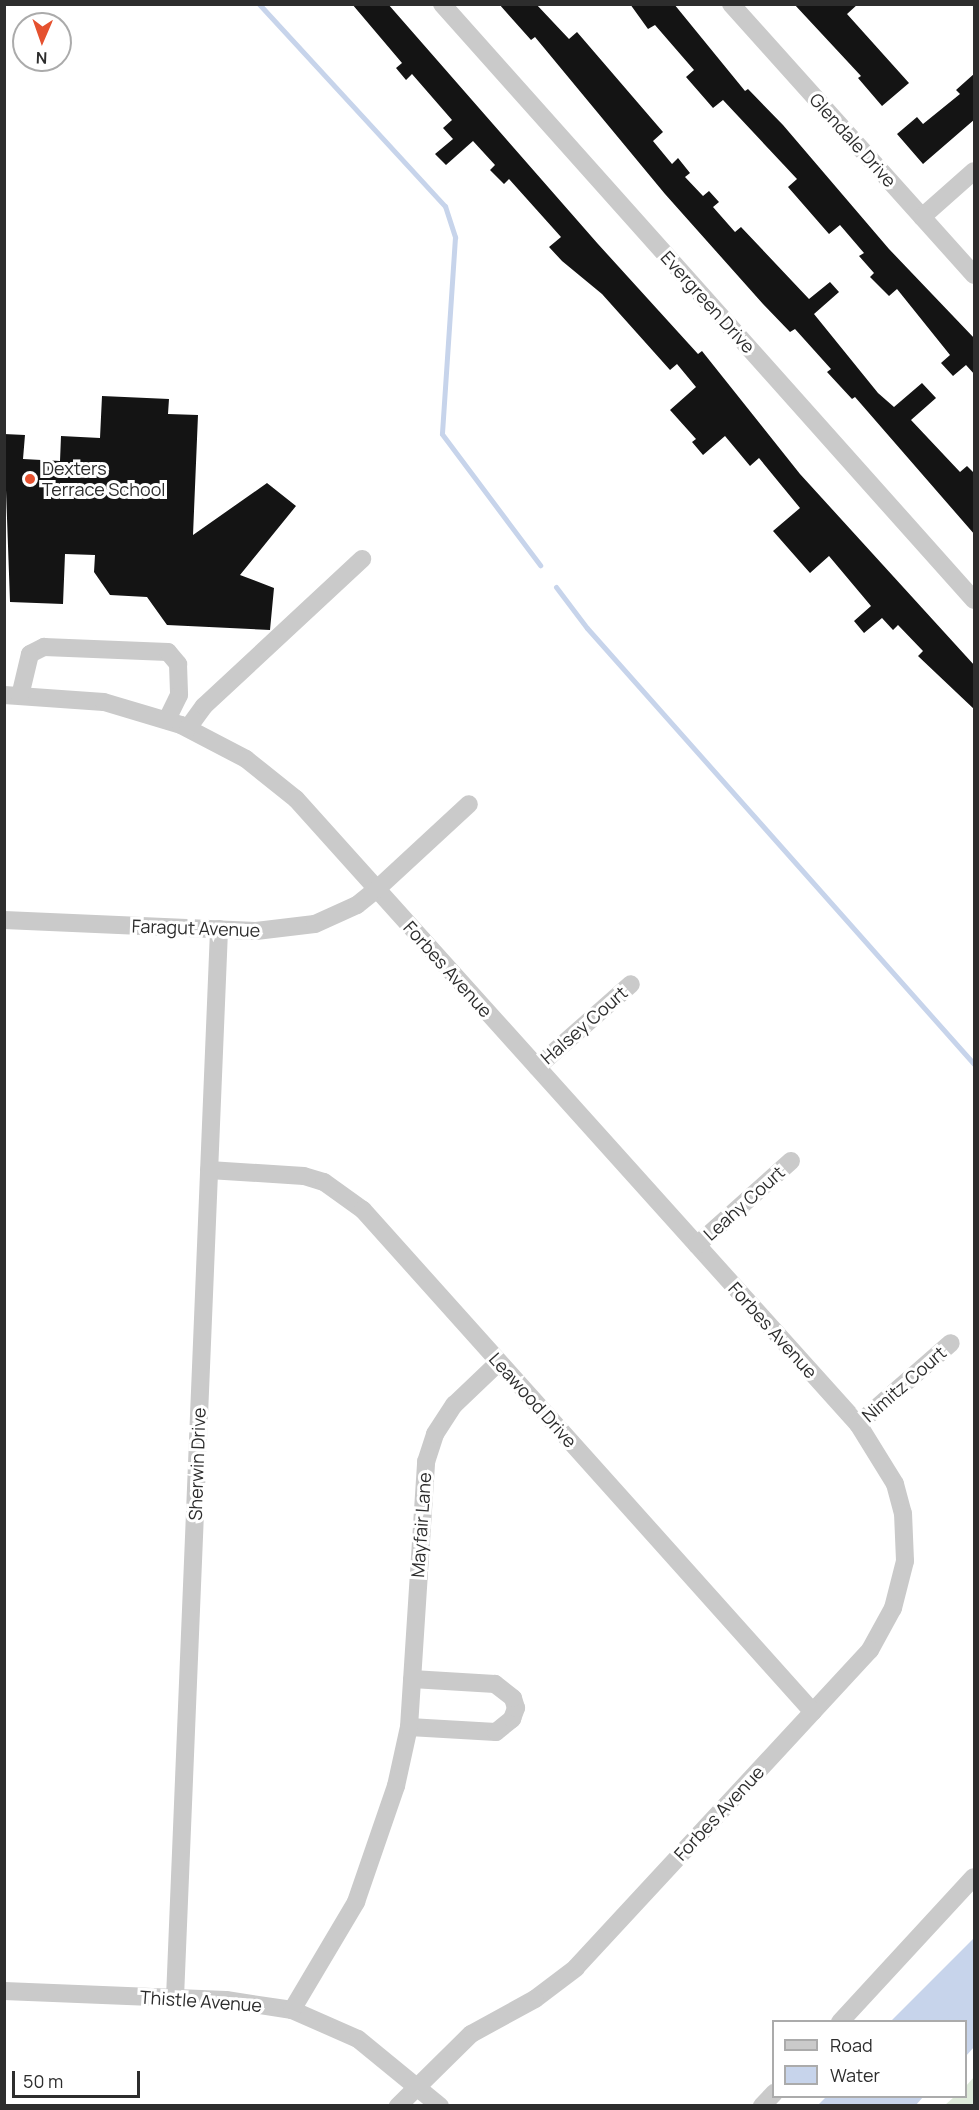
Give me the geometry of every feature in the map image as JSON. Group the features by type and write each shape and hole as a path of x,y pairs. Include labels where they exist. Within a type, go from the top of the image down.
{"street":[{"name":"Evergreen Drive","path":"442,4 975,600"},
{"name":"Glendale Drive","path":"732,4 975,275"},
{"path":"922,217 975,171"},
{"path":"188,728 204,706 362,559"},
{"path":"12,696 30,654 44,646 168,652 178,664 179,695 167,720"},
{"name":"Forbes Avenue","path":"12,696 104,702 167,720 188,728 246,759 297,799 858,1424 895,1484 903,1513 904,1561 883,1630 813,1712 576,1968 535,1999 471,2034 417,2085 399,2106"},
{"name":"Faragut Avenue","path":"4,920 284,930 315,924 357,905 469,804"},
{"name":"Sherwin Drive","path":"175,1998 219,929"},
{"name":"Halsey Court","path":"537,1067 631,984"},
{"name":"Leahy Court","path":"697,1245 791,1161"},
{"name":"Leawood Drive","path":"209,1170 304,1176 345,1195 499,1362 813,1712"},
{"name":"Nimitz Court","path":"858,1424 951,1343"},
{"name":"Mayfair Lane","path":"292,2010 337,1940 372,1864 409,1727 420,1490 426,1462 435,1434 454,1405 499,1362"},
{"path":"409,1727 496,1731 512,1719 516,1708 513,1698 495,1684 412,1679"},
{"path":"842,2020 975,1877"},
{"name":"Thistle Avenue","path":"4,1991 255,2002 292,2010 358,2039 440,2106"}],"green space":[{"path":"974,2077 974,2105 945,2105 953,2098 967,2098 967,2085"}],"water":[{"path":"974,1938 974,2047 967,2055 967,2020 892,2020"},
{"path":"825,2098 922,2098 916,2105 818,2105"}],"building":[{"path":"352,4 388,4 598,244 698,354 702,351 800,474 975,666 975,710 918,656 923,651 898,625 893,630 882,618 864,633 854,621 871,606 829,556 810,573 773,531 800,508 759,458 750,466 725,436 703,455 692,442 696,439 670,410 696,387 677,364 670,370 602,294 562,261 549,247 561,237 509,179 504,184 490,170 495,165 473,141 446,165 435,154 453,139 443,128 452,120 412,74 406,80 396,68 402,63"},
{"path":"499,4 536,4 569,39 577,32 663,132 653,141 672,164 678,158 690,173 685,177 703,196 709,191 719,202 713,207 735,232 741,227 809,299 830,282 839,292 814,314 878,393 894,407 922,383 936,398 911,420 960,472 967,466 975,474 975,535 855,397 852,399 827,372 831,369 795,329 790,332 763,304 665,194 535,37 531,40"},
{"path":"630,4 674,4 745,91 748,89 783,125 889,249 975,339 975,375 966,365 953,376 941,363 950,355 897,289 889,296 870,277 874,273 859,256 864,253 840,225 829,234 788,187 797,179 723,100 713,108 686,77 694,70 655,25 648,29"},
{"path":"794,4 858,4 847,14 909,83 882,106 858,78 861,76"},
{"path":"975,73 975,119 923,164 897,134 917,117 923,124 960,94 956,90"},
{"path":"102,396 169,399 168,414 198,415 193,535 267,483 296,506 240,575 274,588 270,630 167,625 147,597 110,595 94,572 95,555 65,554 63,604 10,602 4,434 25,435 23,459 60,461 61,436 100,438"}],"waterway":[{"path":"259,4 445,206 455,237 442,434 540,565"},
{"path":"556,587 587,628 974,1064"}],"place":[{"name":"Dexters Terrace School","path":"30,479"}]}
